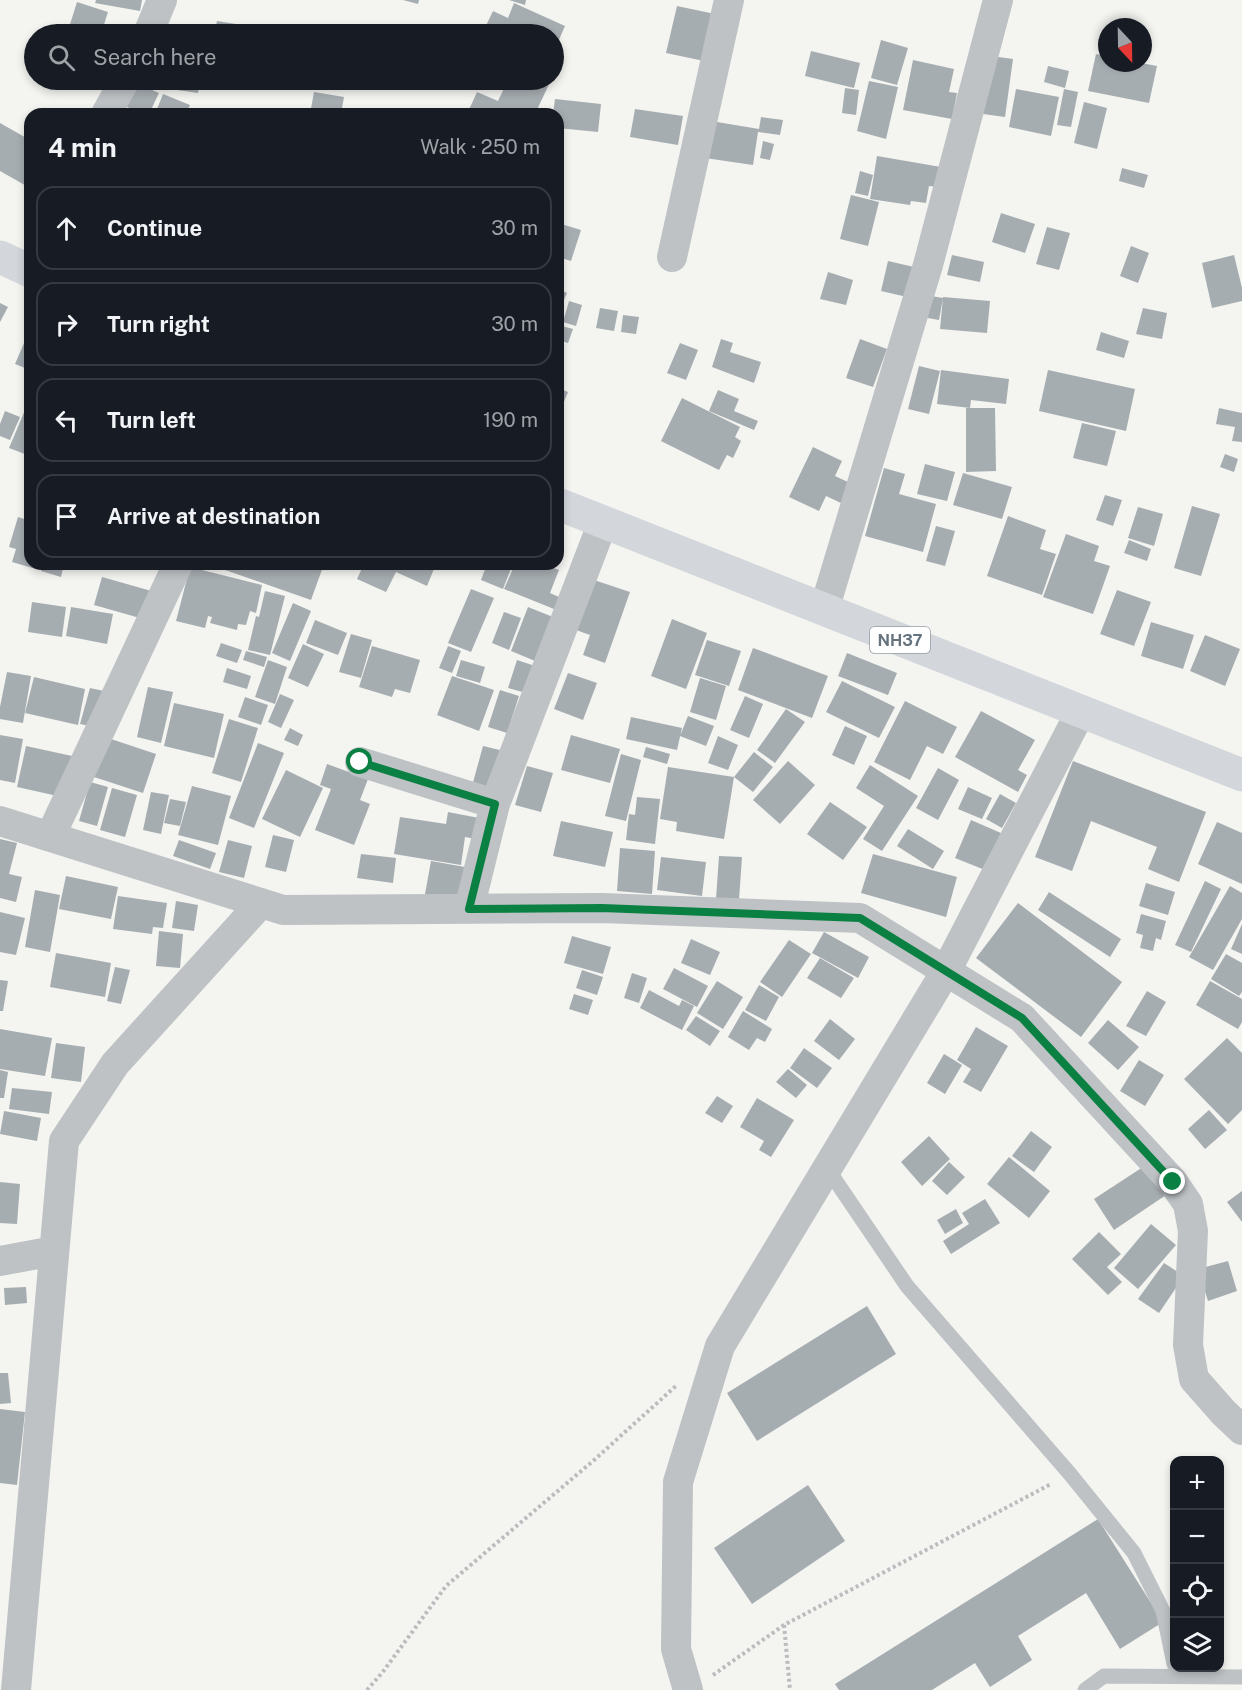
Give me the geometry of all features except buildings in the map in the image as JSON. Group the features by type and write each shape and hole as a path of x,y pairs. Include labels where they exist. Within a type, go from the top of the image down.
{"highway":[{"path":"0,257 24,268"},
{"name":"NH37","path":"564,506 1242,775"}],"street":[{"path":"152,24 162,0"},
{"path":"672,256 729,0"},
{"path":"824,610 928,265 998,0"},
{"path":"109,108 119,90"},
{"path":"469,909 495,804 603,522"},
{"path":"50,837 175,570"},
{"path":"700,1684 676,1649 678,1482 720,1346 946,971 1081,711"},
{"path":"360,762 495,804"},
{"path":"0,821 283,909 602,908 860,918 1022,1018 1173,1182 1188,1204 1193,1231 1188,1345 1194,1379 1242,1430"},
{"path":"16,1690 64,1141 115,1064 261,903"},
{"path":"0,1261 54,1251"}],"lane":[{"path":"827,1168 907,1286 1070,1474 1134,1552 1163,1611 1170,1642"},
{"path":"1085,1690 1104,1676 1170,1670"},
{"path":"1201,1672 1242,1677"}],"path":[{"path":"367,1690 447,1586 678,1384"},
{"path":"700,1684 784,1625 1070,1474"},
{"path":"784,1625 790,1690"}],"route":[{"path":"360,762 495,804 469,909 602,908 860,918 1022,1018 1173,1182"}]}
